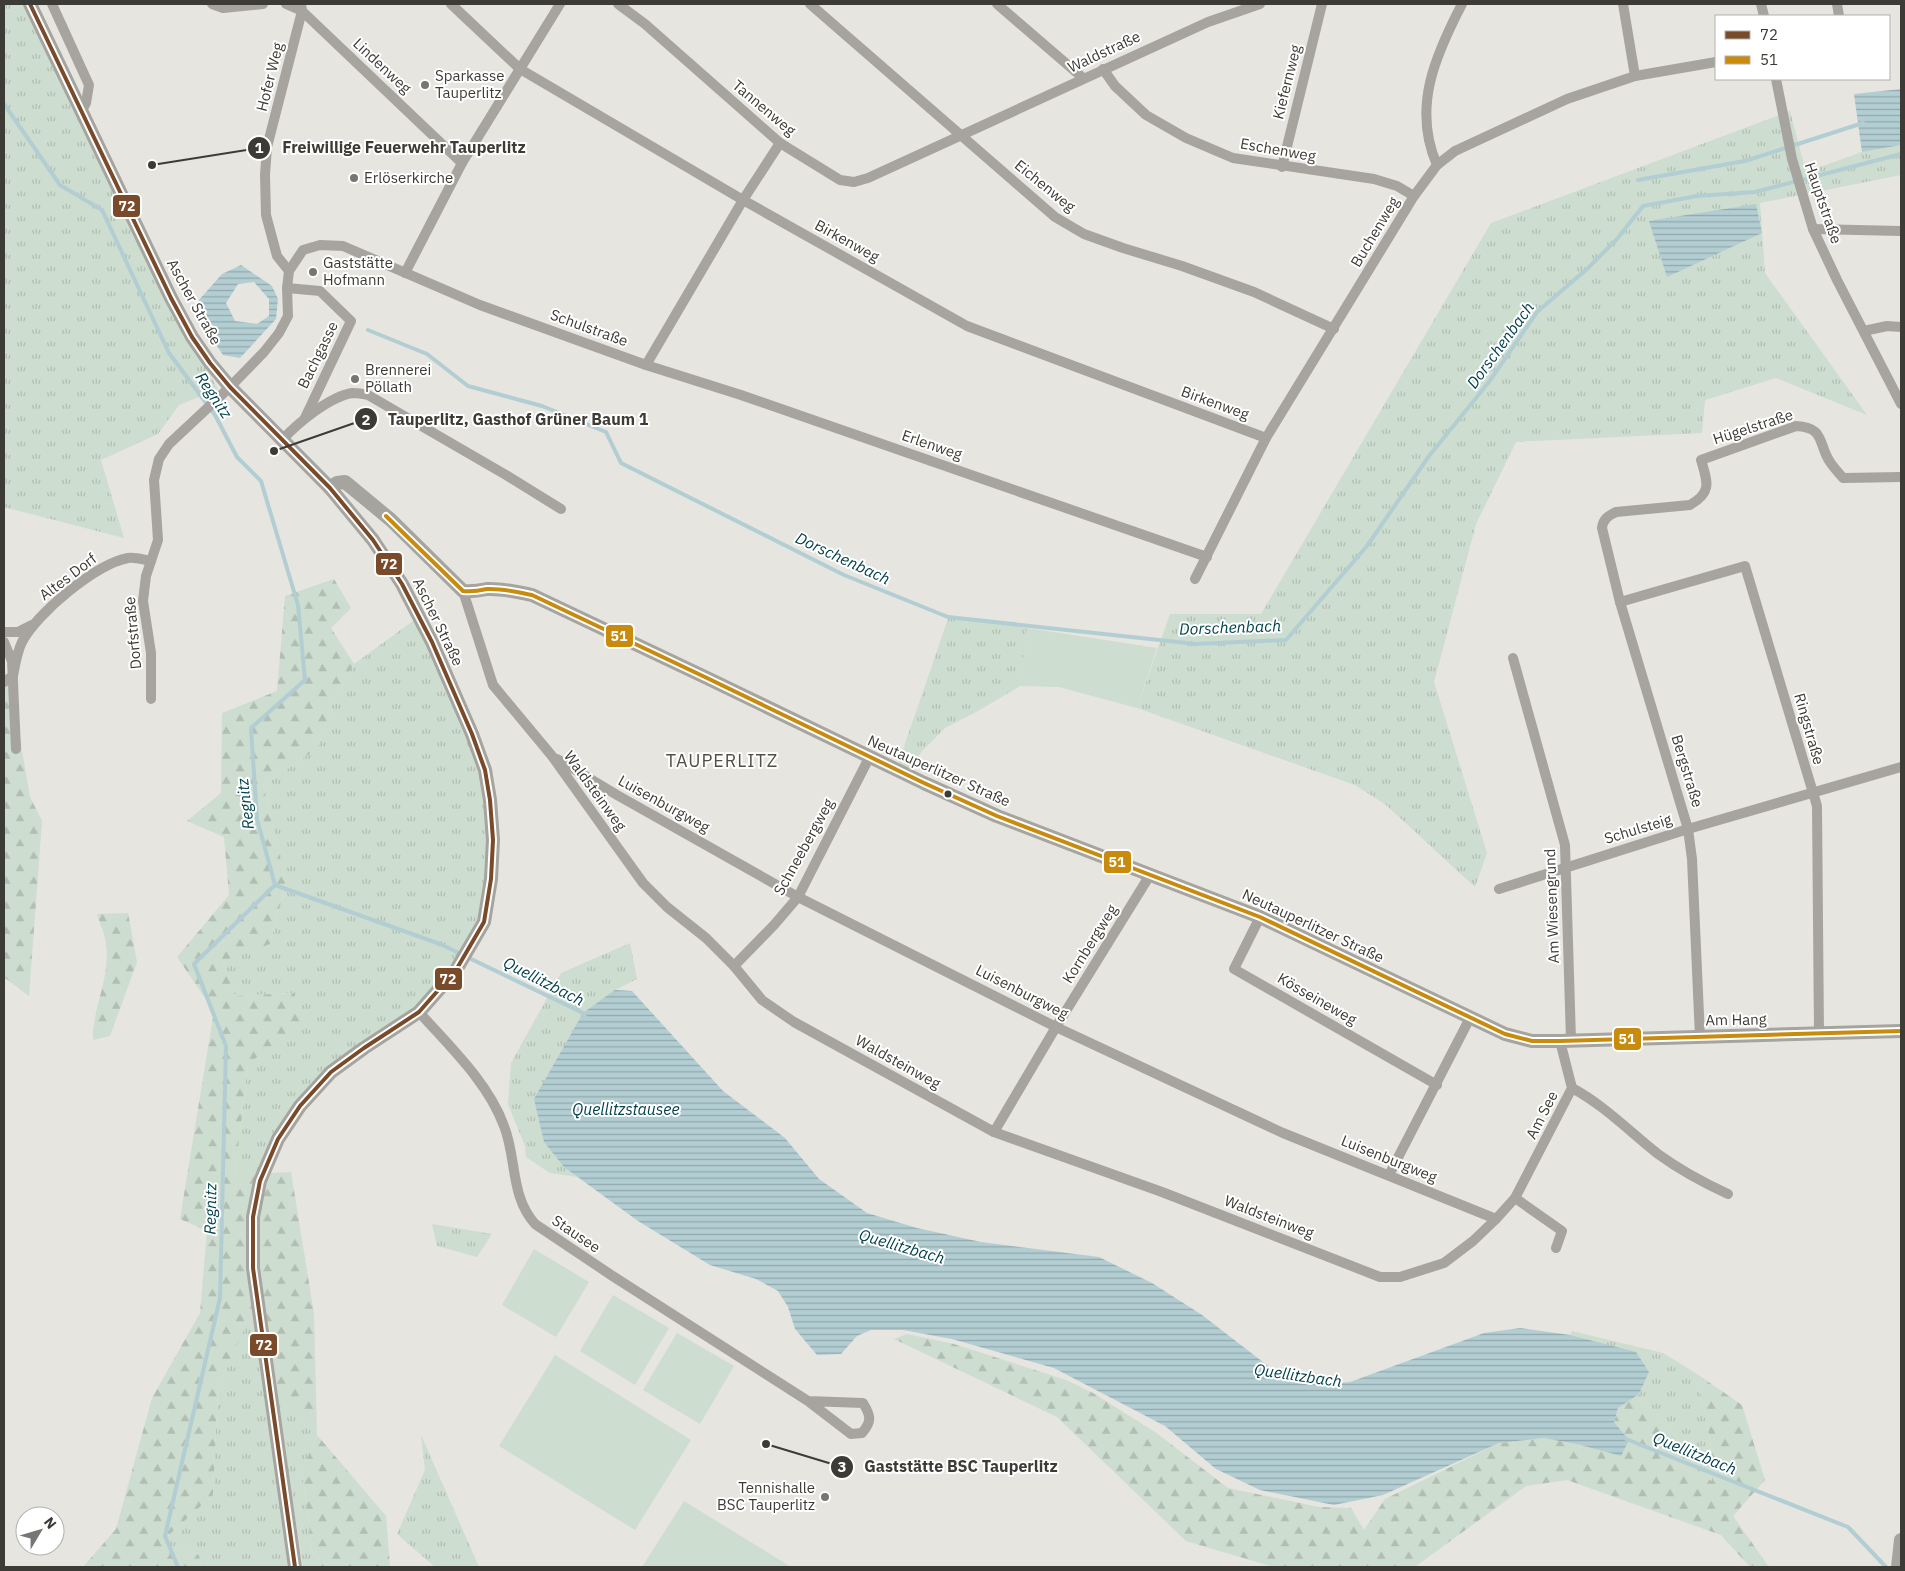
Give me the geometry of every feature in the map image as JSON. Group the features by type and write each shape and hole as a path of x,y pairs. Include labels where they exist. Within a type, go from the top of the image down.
{"street":[{"name":"Ascher Straße","path":"30,4 171,298 192,337 230,387 330,488 373,540 402,584 432,642 472,734 485,770 490,800 493,840 491,879 484,922 456,970 419,1012 331,1072 300,1106 278,1140 260,1182 253,1217 253,1268 295,1567"},
{"path":"52,4 89,85 86,102 82,110"},
{"path":"212,4 223,8 263,4"},
{"name":"Lindenweg","path":"286,4 301,8 462,163"},
{"name":"Birkenweg","path":"451,4 520,69 743,200 967,326 1266,438"},
{"path":"405,273 462,163 560,4"},
{"name":"Tannenweg","path":"618,4 645,24 780,144 840,180 854,182 868,178 963,135"},
{"name":"Eichenweg","path":"810,4 963,135 1055,217 1084,234 1254,292 1334,329"},
{"path":"997,4 1083,78"},
{"name":"Waldstraße","path":"963,135 1083,78 1208,22 1260,4"},
{"name":"Kiefernweg","path":"1282,167 1322,4"},
{"path":"1437,165 1426,129 1426,98 1433,69 1462,4"},
{"path":"1623,4 1635,76"},
{"name":"Hofer Weg","path":"289,272 277,256 266,215 265,175 267,147 301,8"},
{"name":"Buchenweg","path":"1195,579 1266,438 1414,196 1437,165 1455,151 1567,99 1635,76 1715,62"},
{"name":"Eschenweg","path":"1103,69 1114,86 1146,115 1186,138 1233,158 1282,167 1374,179 1397,186 1414,196"},
{"name":"Hauptstraße","path":"1776,80 1792,159 1813,230 1901,404"},
{"path":"646,365 743,200 780,144"},
{"path":"1813,230 1901,230"},
{"name":"Schulstraße","path":"289,272 303,250 320,245 343,246 480,305 646,365"},
{"path":"230,387 264,352 279,333 288,316 287,288 289,272"},
{"name":"Bachgasse","path":"287,288 320,291 352,321 305,418"},
{"path":"1864,330 1887,326 1901,327"},
{"name":"Erlenweg","path":"646,365 741,395 1207,556"},
{"name":"Dorfstraße","path":"151,699 151,653 144,602 146,576 158,540 154,480 159,459 169,444 230,387"},
{"path":"283,439 305,418 336,400 352,394 368,395 506,475 560,509"},
{"name":"Hügelstraße","path":"1603,521 1616,512 1690,505 1705,493 1707,486 1701,460 1796,426 1806,426 1814,430 1820,438 1829,462 1843,478 1901,477"},
{"path":"330,488 337,483 345,482 391,520 463,591"},
{"name":"Bergstraße","path":"1603,521 1602,528 1620,602 1688,829 1692,859 1700,1038"},
{"name":"Altes Dorf","path":"4,632 25,630 54,604 98,570 128,558 151,561"},
{"name":"Ringstraße","path":"1620,602 1745,566 1817,806 1819,1034"},
{"name":"Neutauperlitzer Straße","path":"463,591 474,593 487,590 505,590 532,595 869,758 997,816 1260,917 1505,1034 1532,1041 1565,1041"},
{"name":"Waldsteinweg","path":"463,591 494,685 552,756 643,883 667,907 706,938 734,966 762,1000 794,1022 994,1132 1162,1192 1380,1277 1400,1277 1444,1263 1473,1241 1496,1219"},
{"name":"Altes Dorf","path":"13,676 21,644 35,623"},
{"name":"Altes Dorf","path":"4,642 12,661 16,749"},
{"name":"Am Wiesengrund","path":"1513,658 1565,845 1567,866 1565,1041"},
{"path":"4,682 13,676"},
{"name":"Luisenburgweg","path":"552,756 617,795 798,897 1056,1026 1283,1133 1496,1219"},
{"name":"Schneebergweg","path":"734,966 774,926 798,897 869,758"},
{"name":"Schulsteig","path":"1499,889 1688,829 1901,767"},
{"name":"Kornbergweg","path":"994,1132 1056,1026 1150,875"},
{"name":"Kösseineweg","path":"1260,917 1234,970 1436,1084"},
{"name":"Stausee","path":"419,1012 473,1074 494,1107 504,1126 520,1201 525,1213 535,1224 808,1401 851,1434 862,1433 868,1425 870,1414 863,1404 808,1401"},
{"path":"1389,1175 1470,1018"},
{"name":"Am Hang","path":"1565,1041 1901,1031"},
{"name":"Am See","path":"1496,1219 1515,1198 1572,1088 1565,1041"},
{"path":"1572,1088 1588,1096 1660,1155 1706,1184 1728,1194"},
{"path":"1515,1198 1562,1231 1556,1248"},
{"path":"1898,1567 1901,1540"}],"green space":[{"path":"4,4 23,4 165,296 218,389 179,405 158,434 101,460 124,538 4,507"},
{"path":"1790,111 1806,172 1862,152 1901,145 1901,175 1760,203 1765,273 1867,415 1776,378 1705,400 1702,433 1516,442 1476,524 1434,682 1487,853 1475,887 1386,805 1355,785 1137,708 1170,614 1261,614 1491,223"},
{"path":"334,579 351,608 331,628 354,664 334,699 317,749 263,785 286,882 270,944 223,961 235,996 294,993 303,1022 248,1064 235,1175 291,1172 314,1314 317,1435 261,1375 252,1311 218,1387 213,1495 160,1543 199,1555 201,1567 83,1567 116,1529 152,1398 200,1313 207,1231 180,1219 214,1011 177,957 229,895 224,837 187,821 221,793 222,713 277,691 285,596"},
{"path":"949,616 1027,628 1020,686 945,728 921,752 910,773 897,767"},
{"path":"417,618 475,733 494,879 459,972 334,1074 280,1142 268,1174 235,1176 248,1064 294,993 235,996 223,960 270,944 286,883 263,785 317,749 334,699 354,664"},
{"path":"1027,628 1157,648 1137,708 1059,687 1020,686"},
{"path":"4,667 11,687 30,797 42,821 29,996 5,978"},
{"path":"128,913 137,962 110,1036 93,1040 95,1016 104,980 107,956 105,936 97,914"},
{"path":"630,943 637,979 615,990 564,1167 578,1177 550,1173 526,1157 525,1146 508,1104 511,1063 561,973"},
{"path":"432,1224 492,1234 477,1257 437,1246"},
{"path":"534,1249 589,1282 556,1337 502,1305"},
{"path":"613,1295 669,1328 635,1385 580,1351"},
{"path":"252,1310 288,1567 201,1567 199,1555 160,1543 213,1495 218,1387"},
{"path":"1572,1331 1663,1353 1697,1374 1712,1451 1712,1481 1675,1464 1678,1437 1639,1394 1649,1372 1636,1353 1570,1335"},
{"path":"677,1333 734,1366 700,1424 643,1390"},
{"path":"907,1334 954,1344 1066,1380 1093,1393 1155,1432 1228,1488 1319,1507 1351,1508 1364,1530 1385,1499 1499,1443 1544,1438 1581,1445 1629,1440 1614,1422 1618,1408 1639,1394 1678,1437 1675,1464 1712,1481 1712,1451 1697,1374 1742,1405 1765,1480 1733,1516 1769,1567 1750,1567 1721,1535 1567,1480 1526,1486 1416,1566 1274,1567 1186,1541 1057,1417 894,1339"},
{"path":"555,1355 691,1440 635,1530 499,1446"},
{"path":"275,1389 317,1435 302,1470 314,1567 303,1567"},
{"path":"317,1435 386,1516 390,1567 314,1567 302,1470"},
{"path":"421,1435 479,1567 435,1567 397,1534 425,1470"},
{"path":"684,1501 791,1567 642,1567"}],"water":[{"path":"1901,89 1901,145 1862,152 1854,94"},
{"path":"1756,204 1762,233 1667,277 1649,221"},
{"path":"241,265 272,286 278,299 276,319 240,358 223,355 200,320 199,300 222,274","holes":["254,282 269,299 269,316 257,324 235,321 226,303 238,284"]},
{"name":"Quellitzstausee","path":"615,990 632,991 723,1091 785,1138 819,1179 867,1213 917,1228 981,1242 1099,1257 1152,1283 1202,1315 1281,1376 1318,1385 1350,1382 1484,1333 1520,1328 1570,1335 1636,1352 1649,1372 1639,1394 1618,1408 1614,1422 1629,1440 1621,1456 1581,1445 1544,1438 1499,1443 1383,1495 1334,1505 1260,1490 1216,1469 1165,1426 1054,1368 952,1339 903,1330 871,1330 857,1336 841,1354 817,1355 795,1329 788,1307 778,1291 756,1279 710,1265 638,1221 564,1167 544,1142 534,1099 583,1013"}],"waterway":[{"name":"Regnitz","path":"4,104 60,185 102,210 169,353 215,415 237,457 261,481 298,605 305,680 251,728 257,819 275,885 194,964 226,1046 220,1298 165,1536 178,1567"},
{"name":"Dorschenbach","path":"1638,180 1745,161 1863,123"},
{"name":"Dorschenbach","path":"368,330 427,354 468,386 542,406 606,432 621,463 844,575 948,617 1196,644 1286,640 1367,546 1429,456 1489,382 1537,312 1587,269 1617,239 1643,206 1697,196 1755,192 1901,154"},
{"name":"Quellitzbach","path":"275,885 440,944 461,954"},
{"name":"Quellitzbach","path":"467,957 583,1013 585,1017"},
{"name":"Quellitzbach","path":"1626,1439 1848,1527 1886,1567"}],"transit line":[{"name":"72","path":"30,4 171,298 192,337 230,387 330,488 373,540 402,584 432,642 472,734 485,770 490,800 493,840 491,879 484,922 456,970 419,1012 331,1072 300,1106 278,1139 260,1181 253,1217 253,1268 295,1567"},
{"name":"51","path":"386,516 463,591 498,589 532,595 924,783 997,816 1260,917 1505,1034 1532,1041 1560,1041 1901,1031"}],"place":[{"name":"Sparkasse Tauperlitz","path":"425,85"},
{"name":"Freiwillige Feuerwehr Tauperlitz","path":"152,165"},
{"name":"Erlöserkirche","path":"354,178"},
{"name":"Gaststätte Hofmann","path":"313,272"},
{"name":"Brennerei Pöllath","path":"355,379"},
{"name":"Tauperlitz, Gasthof Grüner Baum 1","path":"274,451"},
{"name":"Gaststätte BSC Tauperlitz","path":"766,1444"},
{"name":"Tennishalle BSC Tauperlitz","path":"825,1497"}],"district":[{"name":"TAUPERLITZ","path":"722,761"}]}
